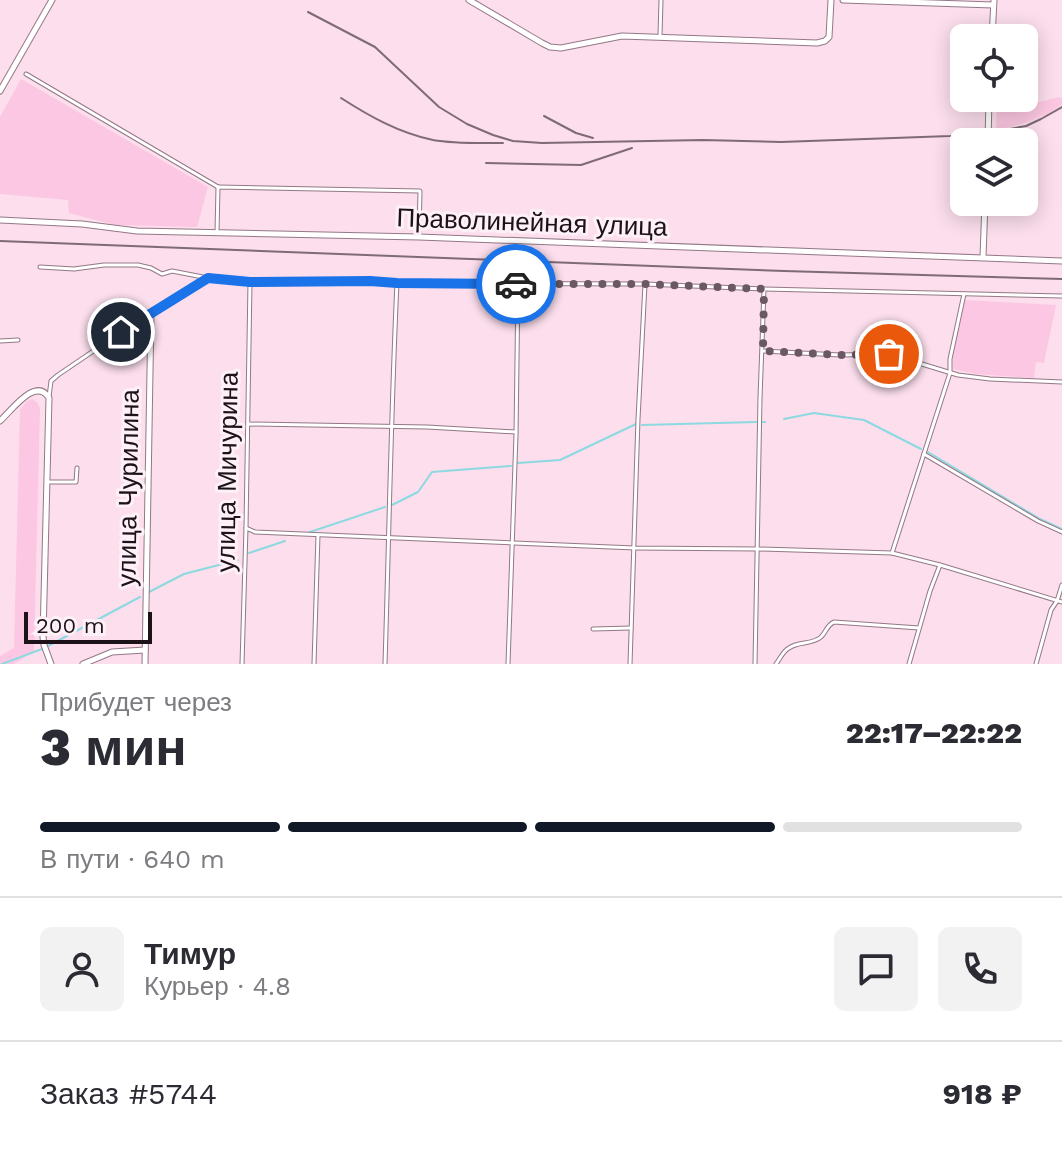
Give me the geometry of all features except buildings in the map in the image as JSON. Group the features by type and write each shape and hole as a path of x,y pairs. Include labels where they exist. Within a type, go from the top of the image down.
{"main road":[{"path":"0,91 52,0"},
{"path":"469,0 550,47 561,48 622,36 817,43 829,37 831,0"},
{"path":"843,0 994,3 993,24"},
{"path":"983,257 984,216"},
{"name":"Праволинейная улица","path":"0,220 82,224 137,231 419,237 1062,261"},
{"name":"улица Чурилина","path":"145,664 151,313"},
{"path":"0,421 32,391 46,392 49,398 43,637 51,664"},
{"path":"83,664 112,652 145,650"}],"street":[{"path":"660,37 661,0"},
{"path":"26,74 218,187 420,191 419,237"},
{"path":"217,233 218,187"},
{"path":"40,267 74,269 138,265 162,274 172,271 250,282 645,284 1062,296"},
{"path":"49,398 51,381 58,375 208,278"},
{"name":"улица Мичурина","path":"242,664 250,282"},
{"path":"385,664 397,283"},
{"path":"508,664 518,284"},
{"path":"630,664 645,284"},
{"path":"755,664 764,289"},
{"path":"892,553 950,373 950,359 964,294"},
{"path":"0,341 18,340"},
{"path":"763,351 889,354 950,373 990,379 1062,382"},
{"path":"248,424 516,432"},
{"path":"924,454 1062,532"},
{"path":"47,482 76,482 77,468"},
{"path":"246,528 255,532 635,548 892,553 1060,601"},
{"path":"314,664 318,535"},
{"path":"909,664 940,565"},
{"path":"1036,664 1051,610 1060,601 1062,585"},
{"path":"776,664 787,648 816,640 834,622 919,628"},
{"path":"593,629 631,628"}],"shaded area":[{"path":"21,79 208,187 197,227 115,225 69,213 68,200 0,194 0,117"},
{"path":"1062,98 1062,105 1046,114 1022,124 996,128 997,112 1038,112 1040,102"},
{"path":"965,300 1056,305 1044,363 1036,362 1034,378 976,374 953,369 953,351"},
{"path":"32,399 40,408 34,651 14,664 0,664 0,656 14,648 20,410"}],"waterway":[{"path":"784,419 814,413 864,420 921,449"},
{"path":"642,425 756,422"},
{"path":"518,463 560,460 636,424"},
{"path":"928,452 1062,529"},
{"path":"392,505 418,492 432,472 511,466"},
{"path":"307,533 385,507"},
{"path":"249,553 285,541"},
{"path":"149,592 184,574 238,560"},
{"path":"48,646 140,597"},
{"path":"2,664 42,649"}],"railway":[{"path":"308,12 375,47 439,107 467,124 513,141 781,142 950,136 1026,126 1062,107"},
{"path":"341,98 385,123 420,137 450,142 503,143"},
{"path":"544,116 576,133 593,138"},
{"path":"486,163 581,165 632,148"},
{"path":"0,241 1062,279"}],"way so far":[{"path":"516,284 645,284 764,289 763,351 889,354"}],"route":[{"path":"121,332 208,278 250,282 516,284"}]}
